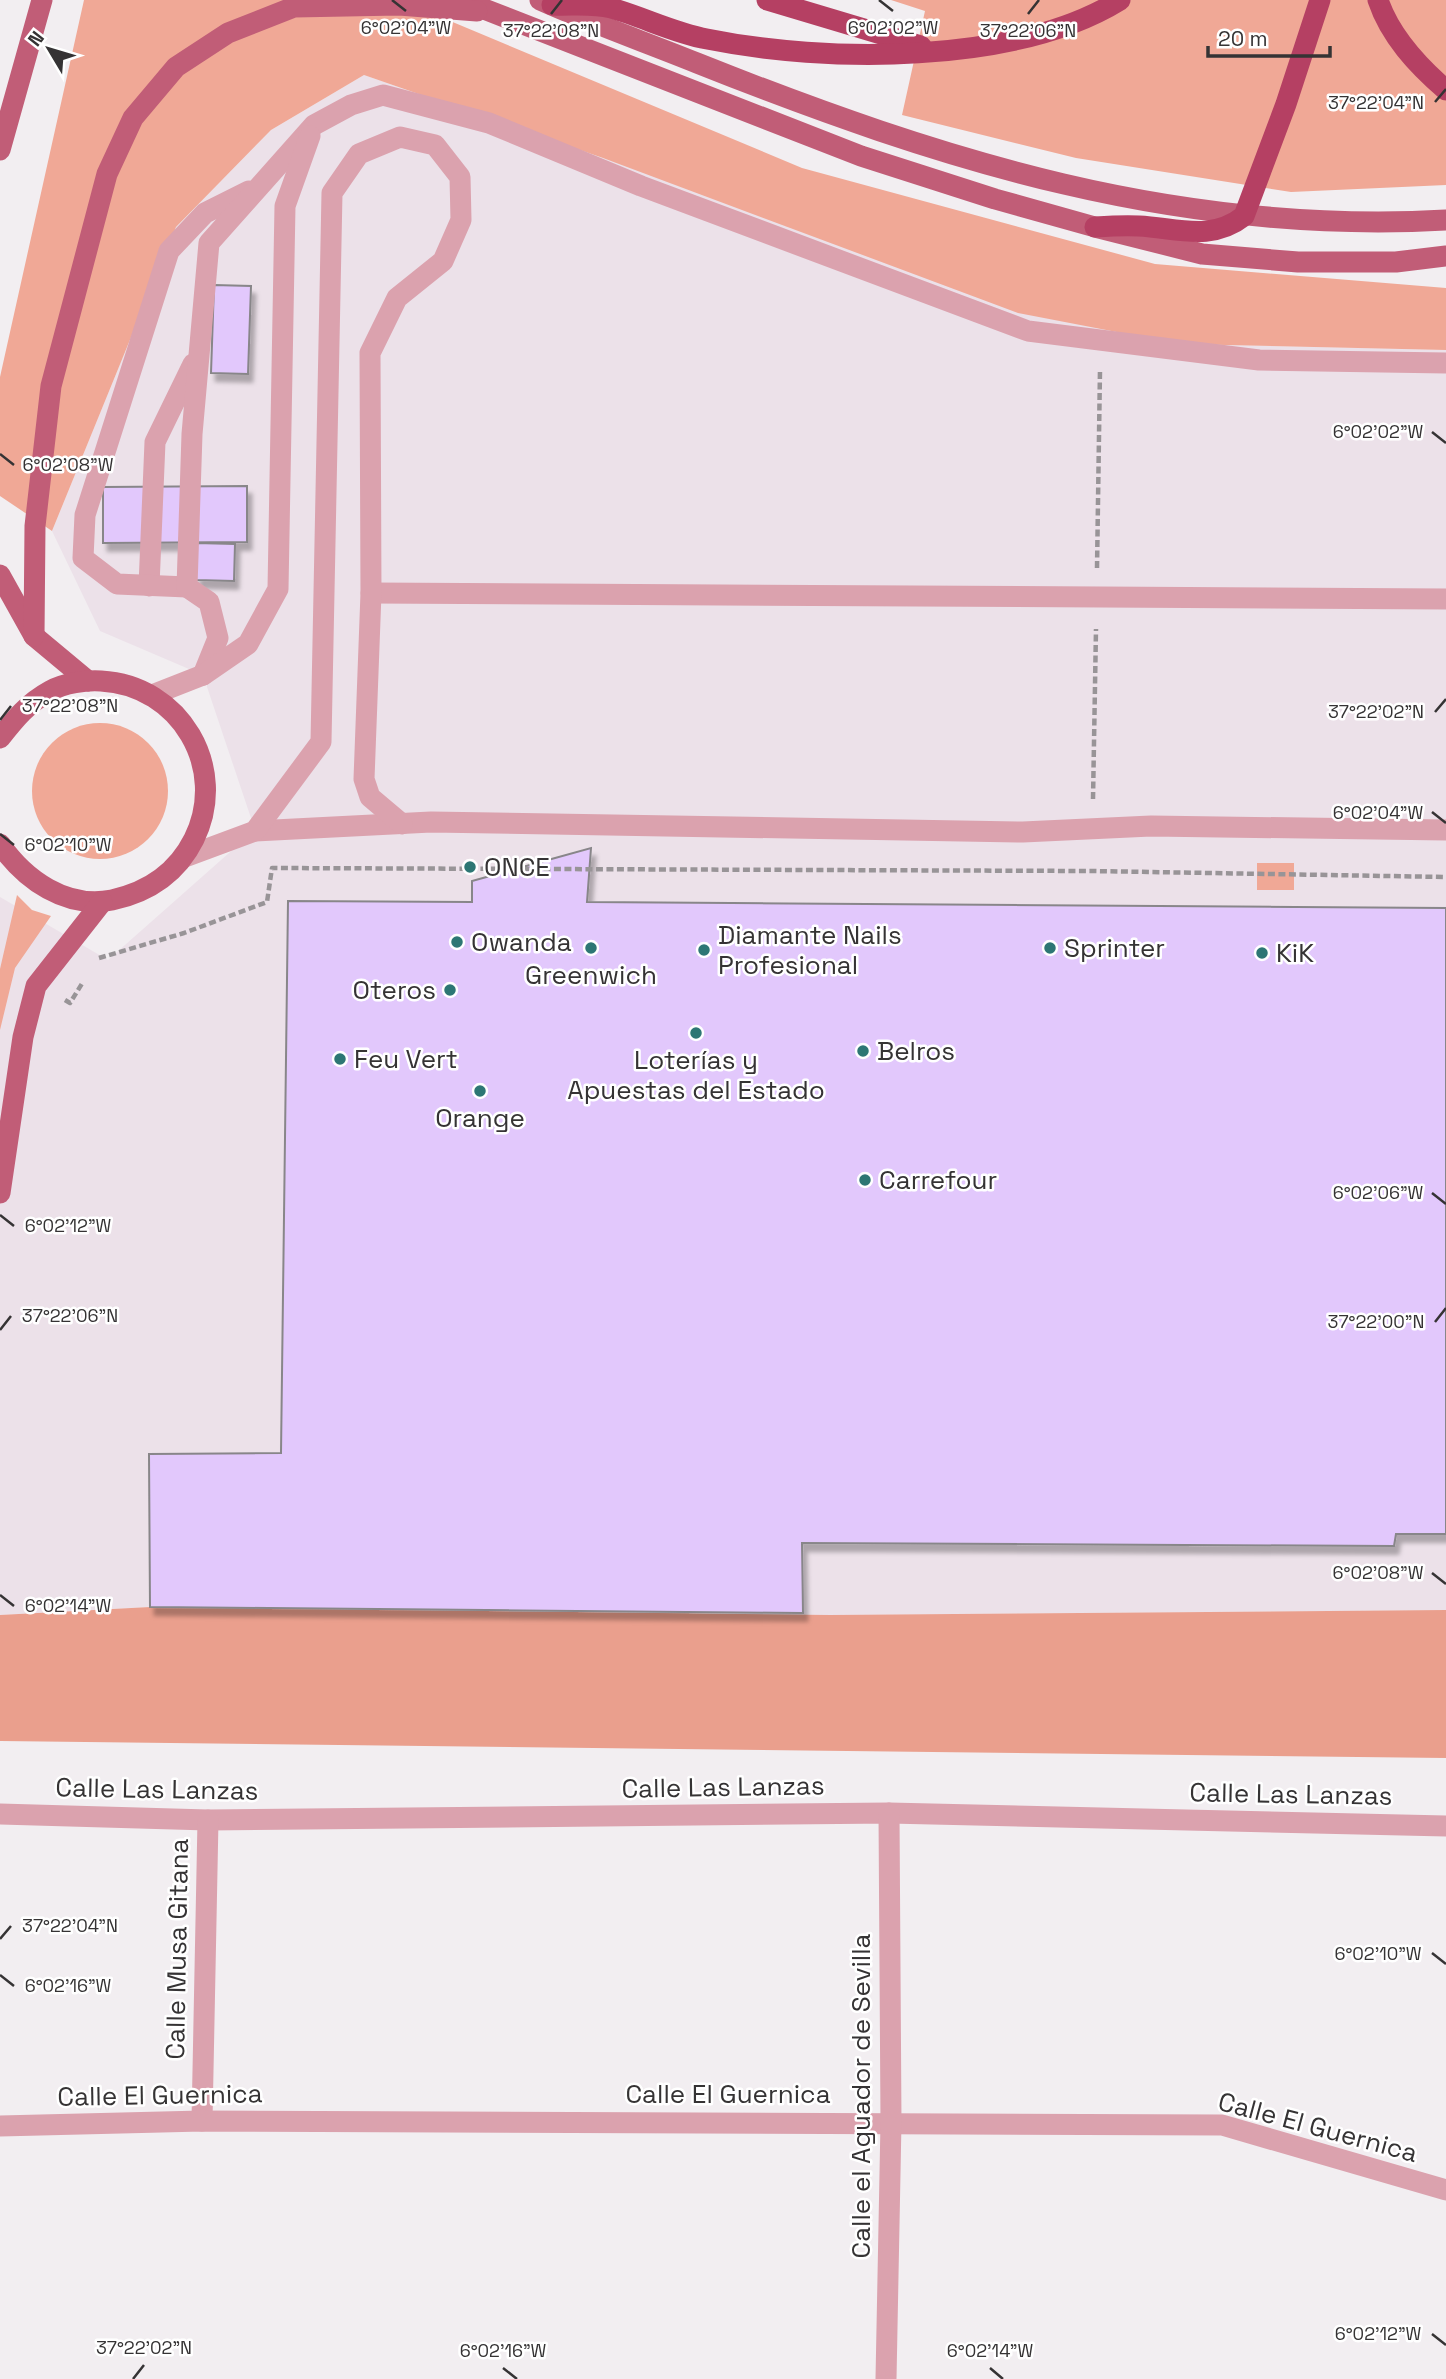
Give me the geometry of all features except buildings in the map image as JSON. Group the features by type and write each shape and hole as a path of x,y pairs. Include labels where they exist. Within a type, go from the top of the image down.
{"highway":[{"path":"767,0 940,51"},
{"path":"546,3 607,7 705,39 790,51 940,51 1035,35 1120,0"},
{"path":"1095,227 1139,226 1193,234 1229,228 1244,216 1286,104 1320,0"},
{"path":"1378,0 1386,23 1424,71 1446,90"}],"main road":[{"path":"0,150 42,0"},
{"path":"461,0 860,156 995,199 1095,227 1202,254 1298,262 1396,262 1446,256"},
{"path":"546,3 903,141 1062,185 1143,202 1244,216 1403,222 1446,220"},
{"path":"34,636 35,526 51,386 107,174 133,118 176,67 228,33 294,7 399,5 491,12"},
{"path":"0,575 34,636 88,681"},
{"path":"0,738 21,710 52,689 88,681 121,682 152,695 180,718 200,750 207,787 202,823 185,857 162,880 143,890 102,902 70,898 40,886 15,866 0,844"},
{"path":"0,1193 23,1037 36,986 102,902"}],"street":[{"path":"187,587 192,434 209,243 314,125 351,105 383,95 489,123 641,186 1028,331 1259,360 1446,363"},
{"path":"152,695 203,675 248,644 278,589 285,206 314,125"},
{"path":"256,831 321,742 331,193 359,154 400,137 435,145 460,177 461,220 443,261 397,298 370,353 370,593 364,779 370,797 402,824"},
{"path":"203,675 218,638 209,602 187,587 117,584 83,558 85,515 169,251 205,213 260,185"},
{"path":"149,586 155,442 199,353"},
{"path":"370,593 1446,599"},
{"path":"185,857 256,831 402,824 827,826 1023,832 1151,825 1446,830"},
{"name":"Calle Las Lanzas","path":"0,1814 208,1820 889,1813 1446,1826"},
{"name":"Calle el Aguador de Sevilla","path":"886,2379 891,2122 889,1813"},
{"name":"Calle Musa Gitana","path":"202,2121 208,1820"},
{"name":"Calle El Guernica","path":"0,2126 202,2121 1222,2125 1446,2190"}],"path":[{"path":"91,969 98,958 184,933 267,902 272,868 1078,871 1446,877"},
{"path":"36,986 70,1003 84,980"}],"shaded area":[{"path":"84,0 400,0 802,168 1155,264 1446,288 1446,350 1179,344 1018,313 603,158 364,75 271,130 176,227 52,531 0,496 0,377"},
{"path":"891,0 1446,0 1446,185 1291,192 1076,158 902,115 925,11"},
{"path":"364,75 603,158 1179,344 1446,350 1446,1610 830,1615 150,1607 0,1615 0,897 108,960 255,830 203,675 100,631 52,531 176,227 271,130"},
{"path":"100,723 126,728 148,743 163,765 168,791 163,817 148,839 126,854 100,859 74,854 52,839 37,817 32,791 37,765 52,743 74,728"},
{"path":"1257,863 1294,863 1294,890 1257,890"},
{"path":"17,895 32,910 51,916 15,968 0,1030 0,969"},
{"path":"150,1607 830,1615 1446,1610 1446,1758 0,1741 0,1615"}],"place":[{"name":"ONCE","path":"470,867"},
{"name":"Owanda","path":"457,942"},
{"name":"Greenwich","path":"591,948"},
{"name":"Sprinter","path":"1050,948"},
{"name":"Diamante Nails Profesional","path":"704,950"},
{"name":"KiK","path":"1262,953"},
{"name":"Oteros","path":"450,990"},
{"name":"Loterías y Apuestas del Estado","path":"696,1033"},
{"name":"Belros","path":"863,1051"},
{"name":"Feu Vert","path":"340,1059"},
{"name":"Orange","path":"480,1091"},
{"name":"Carrefour","path":"865,1180"}]}
